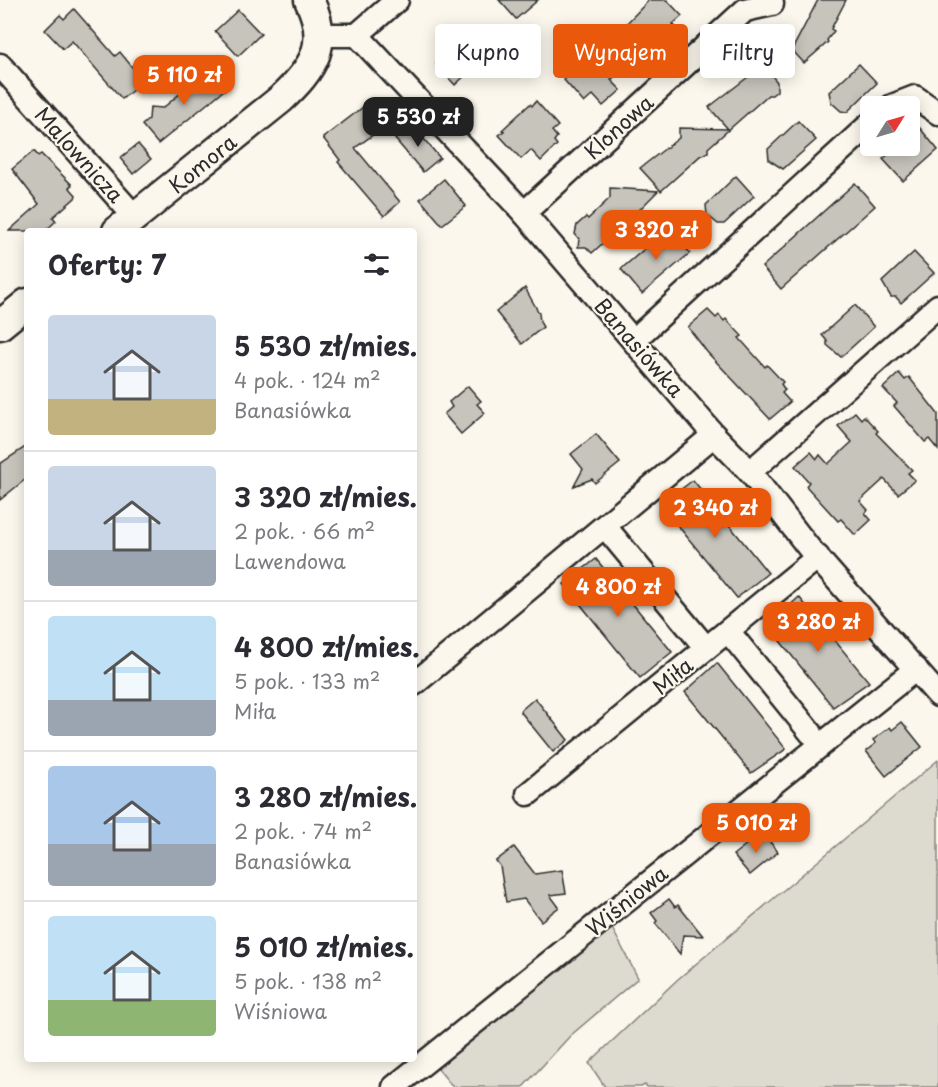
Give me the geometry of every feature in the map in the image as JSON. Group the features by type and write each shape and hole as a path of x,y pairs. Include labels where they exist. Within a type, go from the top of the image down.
{"street":[{"path":"309,0 320,35 357,35 397,0"},
{"name":"Klonowa","path":"524,213 745,10 772,4"},
{"name":"Komora","path":"126,224 273,106 303,79 313,61 320,35"},
{"name":"Banasiówka","path":"357,35 524,213 714,435 750,472 818,557 938,695"},
{"name":"Malownicza","path":"0,65 126,224"},
{"path":"920,100 938,113"},
{"path":"634,340 860,133"},
{"path":"0,325 24,305"},
{"path":"750,472 938,306"},
{"path":"417,682 714,435"},
{"path":"612,535 705,648"},
{"name":"Miła","path":"528,794 818,557"},
{"path":"728,631 811,734"},
{"name":"Wiśniowa","path":"394,1087 916,669"}],"shaded area":[{"path":"938,760 938,1087 647,1087 645,1085 605,1087 589,1063 678,979"},
{"path":"602,909 638,978 570,1036 523,1087 453,1087 424,1052"}],"building":[{"path":"499,0 538,0 516,19"},
{"path":"649,0 667,0 682,16 673,24 626,24"},
{"path":"818,0 846,0 831,29 834,31 827,40 828,42 804,63 795,53 795,44"},
{"path":"74,9 115,56 120,52 137,73 133,77 139,85 122,99 72,41 63,49 45,30 60,15 64,19"},
{"path":"238,10 261,34 238,56 215,31"},
{"path":"859,64 877,83 864,96 860,96 860,99 847,112 841,111 831,102 829,92"},
{"path":"211,67 229,86 158,144 142,125 149,119 150,107 163,108"},
{"path":"449,78 463,78 455,85"},
{"path":"566,78 613,78 611,80 621,90 603,106 593,95 584,103 564,80"},
{"path":"747,78 774,78 777,82 777,91 768,95 708,148 708,152 700,156 661,191 640,168 679,138 679,128 728,129 709,107"},
{"path":"536,101 558,126 552,131 557,137 554,141 557,145 541,161 531,150 521,159 499,135 530,104 532,106"},
{"path":"367,104 385,126 355,148 400,202 384,216 338,162 340,160 323,138"},
{"path":"798,121 816,140 783,169 769,160 768,149"},
{"path":"412,125 440,158 423,172 395,139"},
{"path":"920,128 938,150 903,181 883,159 886,156 920,156"},
{"path":"138,144 151,159 133,174 120,158"},
{"path":"34,151 38,156 41,154 72,185 69,187 76,195 75,198 53,217 56,221 48,228 24,228 24,231 9,231 39,204 12,169"},
{"path":"736,176 754,196 724,224 718,224 707,215 706,205"},
{"path":"444,179 466,206 442,225 420,199"},
{"path":"855,183 875,206 781,289 762,267"},
{"path":"610,188 658,191 640,209 640,213 635,218 632,217 592,253 586,247 578,247 579,239 575,234 577,225 586,217 588,219 610,198"},
{"path":"669,228 690,253 642,294 621,269"},
{"path":"914,252 934,273 901,303 896,297 891,297 882,282"},
{"path":"525,288 539,313 543,327 522,344 496,312"},
{"path":"855,305 874,327 841,357 827,345 822,335"},
{"path":"708,310 716,318 719,315 724,321 726,319 742,336 739,338 765,367 767,365 783,382 781,384 785,390 782,393 790,402 770,419 707,352 688,327"},
{"path":"899,373 905,380 909,377 938,414 938,450 929,439 925,442 894,406 897,403 883,388"},
{"path":"468,386 481,401 477,404 485,413 461,434 444,414 452,407 449,402"},
{"path":"855,412 861,419 864,416 878,431 876,433 912,470 908,473 915,480 898,494 884,479 860,501 868,510 865,513 871,520 855,535 841,519 838,521 806,486 809,482 795,466 811,452 817,459 820,455 828,464 852,442 838,426"},
{"path":"596,434 620,463 595,483 592,479 574,486 583,469 571,454"},
{"path":"24,448 24,480 0,500 0,464"},
{"path":"693,480 768,573 737,598 661,505"},
{"path":"596,559 672,652 640,678 564,584"},
{"path":"799,597 869,682 833,707 768,626"},
{"path":"717,663 786,749 751,773 685,692"},
{"path":"535,698 568,740 553,752 520,711"},
{"path":"902,722 922,747 886,776 866,751 876,743 873,740 890,727 892,730"},
{"path":"762,832 778,852 750,875 733,855"},
{"path":"514,847 535,874 562,870 566,893 550,895 559,907 541,921 524,899 506,902 500,866 496,861"},
{"path":"669,899 675,907 678,905 703,936 683,935 680,954 655,923 657,921 651,913"}]}
